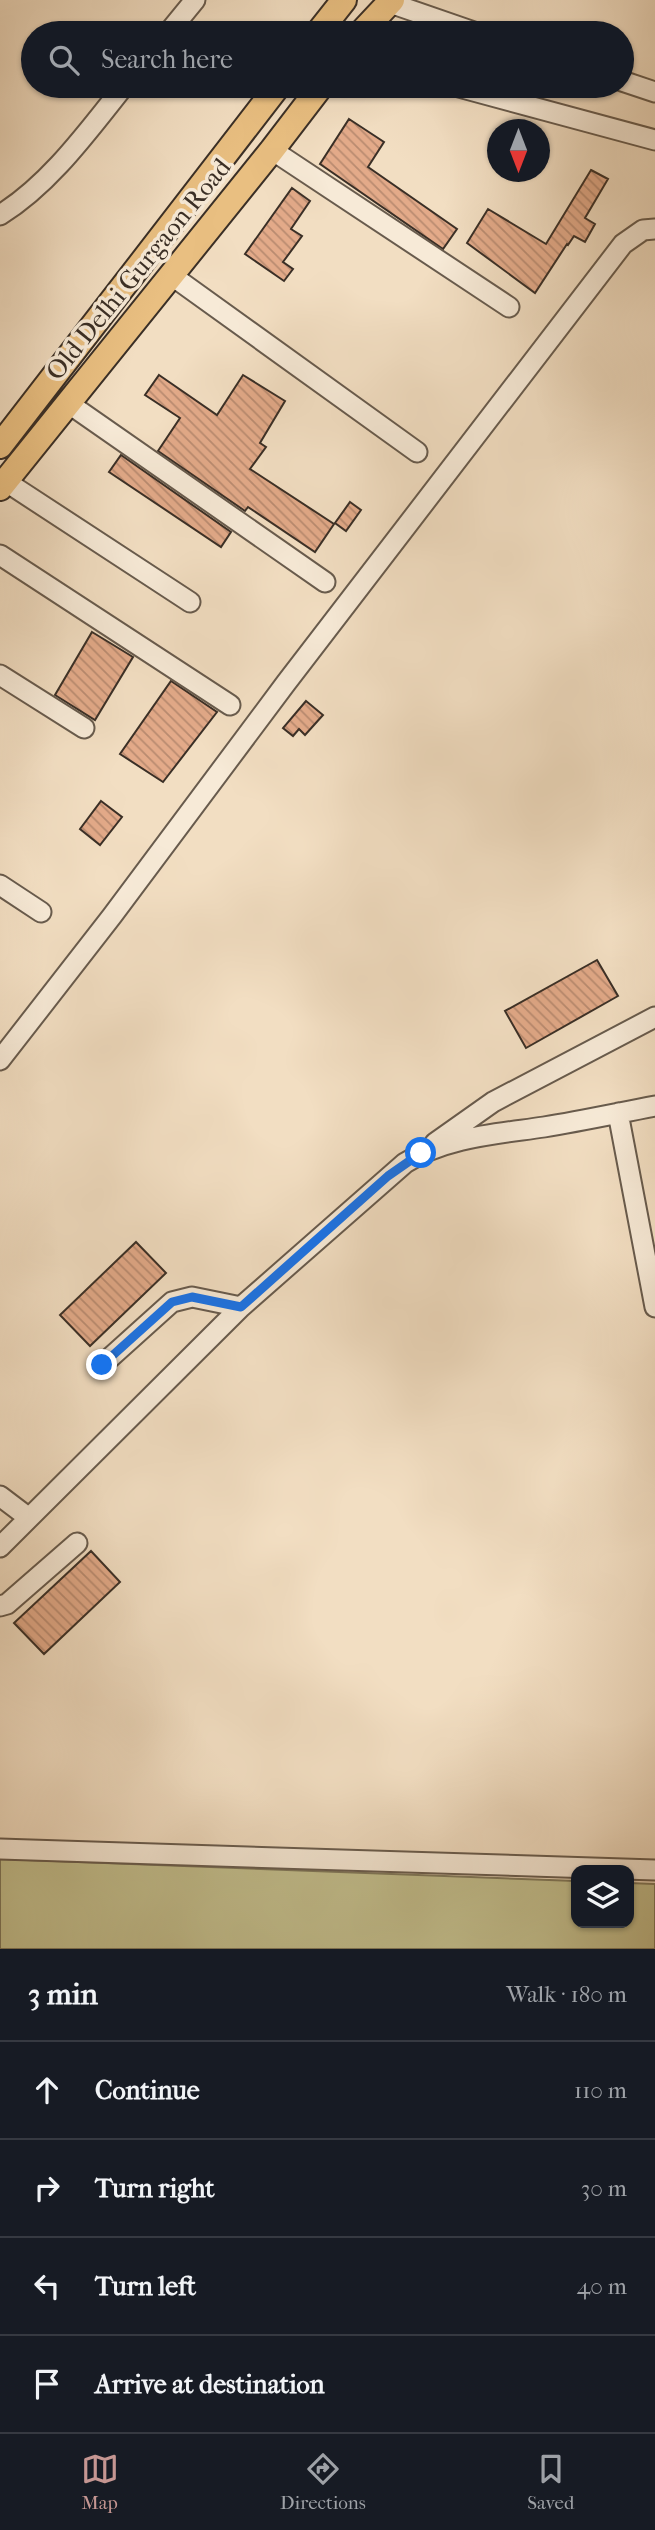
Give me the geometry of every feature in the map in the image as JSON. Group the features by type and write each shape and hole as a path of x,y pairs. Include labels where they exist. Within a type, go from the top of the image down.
{"main road":[{"path":"327,21 344,0"},
{"path":"374,21 391,2"},
{"name":"Old Delhi Gurgaon Road","path":"0,446 269,98"},
{"name":"Old Delhi Gurgaon Road","path":"2,485 312,98"}],"lane":[{"path":"178,21 195,0"},
{"path":"391,2 444,21"},
{"path":"634,85 655,92"},
{"path":"0,215 36,188 114,98"},
{"path":"499,98 655,140"},
{"path":"272,150 509,307"},
{"path":"0,1060 624,244 643,230 655,229"},
{"path":"171,275 417,452"},
{"path":"68,403 325,582"},
{"path":"2,485 190,602"},
{"path":"0,555 230,705"},
{"path":"0,675 84,728"},
{"path":"0,885 41,912"},
{"path":"0,1546 241,1307 388,1176 493,1102 655,1017"},
{"path":"421,1153 478,1136 655,1106"},
{"path":"618,1113 655,1307"},
{"path":"102,1365 172,1302 192,1297 241,1307"},
{"path":"0,1496 29,1518"},
{"path":"0,1606 7,1604 77,1543"},
{"path":"0,1849 655,1870"}],"shaded area":[{"path":"0,1859 571,1881 571,1928 634,1928 634,1883 655,1884 655,1949 0,1949"}],"building":[{"path":"349,119 384,142 368,167 457,229 443,249 320,164"},
{"path":"591,170 608,179 585,218 595,224 585,242 574,236 567,244 535,293 467,243 488,209 546,244"},
{"path":"292,188 310,201 291,229 302,236 283,262 293,269 284,281 245,254"},
{"path":"159,375 217,415 243,375 285,401 260,443 266,447 250,469 334,524 315,552 248,507 245,511 158,451 180,418 145,395"},
{"path":"121,455 231,532 221,547 109,472"},
{"path":"350,502 361,510 346,531 335,523"},
{"path":"92,632 133,657 95,720 55,695"},
{"path":"171,681 217,712 163,782 120,754"},
{"path":"306,701 323,715 305,735 299,729 293,736 283,728"},
{"path":"101,801 122,817 100,845 80,829"},
{"path":"597,960 618,996 526,1048 505,1011"},
{"path":"136,1242 166,1273 90,1346 60,1315"},
{"path":"91,1551 120,1582 44,1654 14,1623"}],"route":[{"path":"102,1365 172,1302 192,1297 241,1307 388,1176 421,1153"}]}
